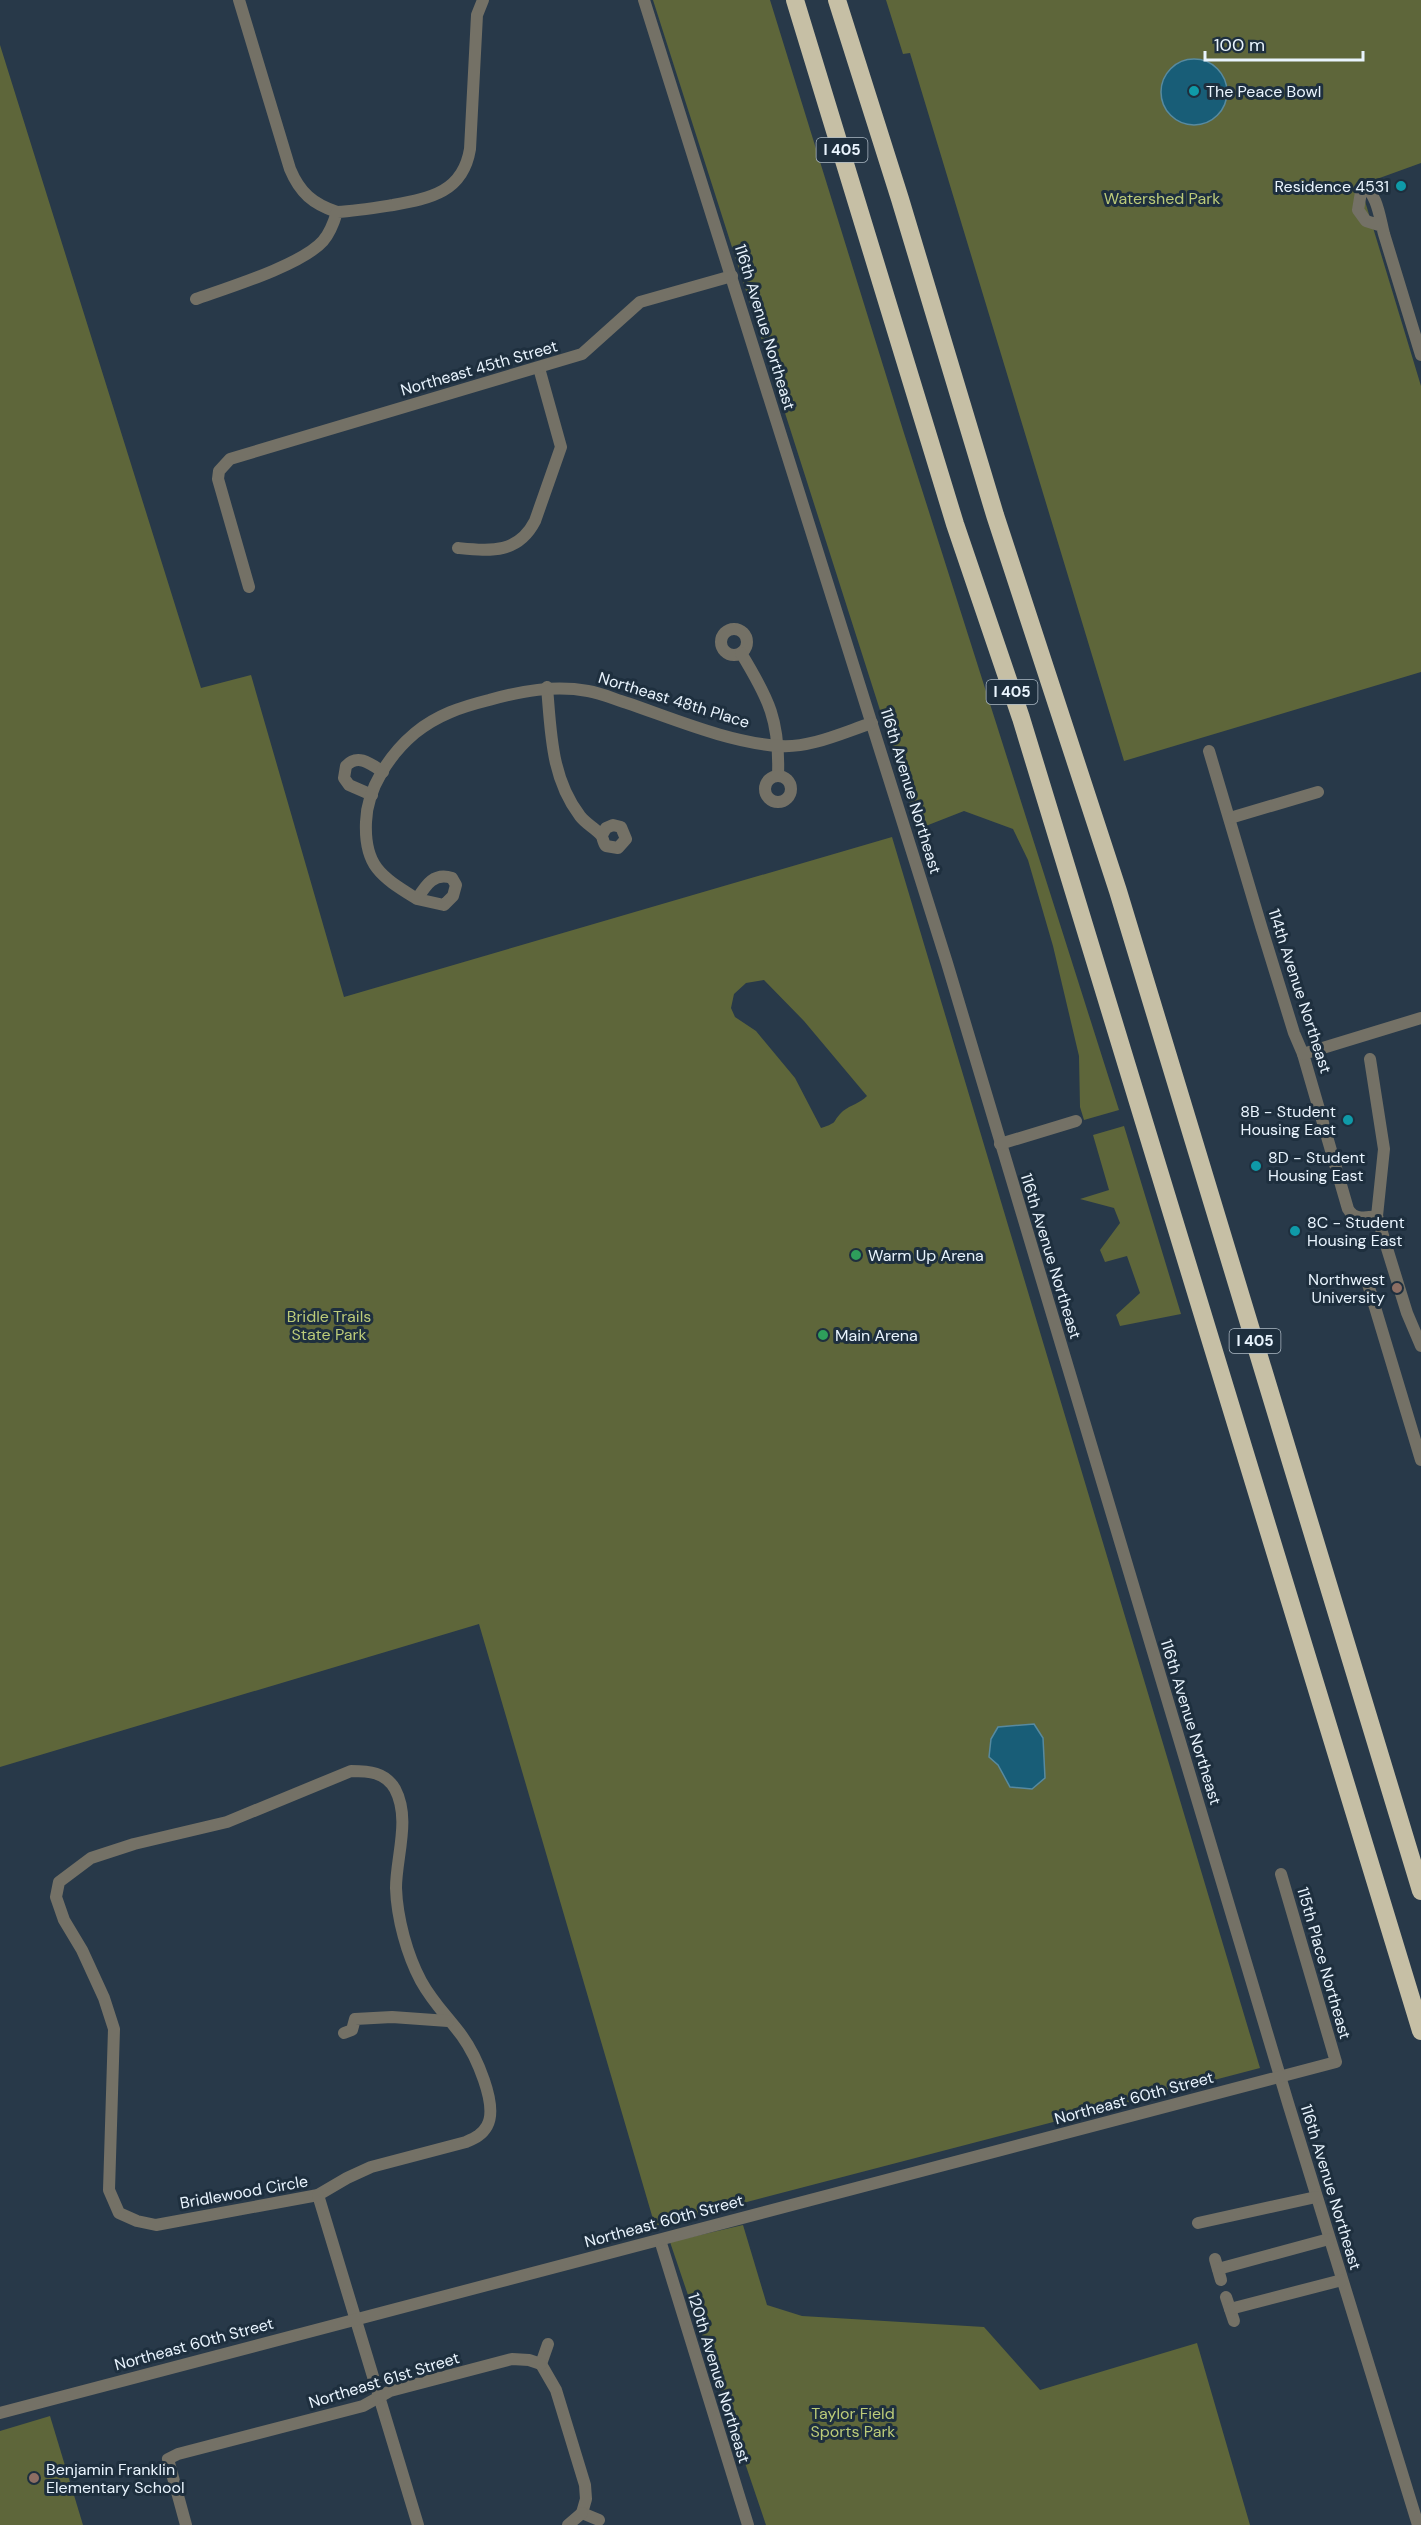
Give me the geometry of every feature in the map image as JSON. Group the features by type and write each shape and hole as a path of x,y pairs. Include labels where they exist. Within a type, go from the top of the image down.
{"highway":[{"name":"I 405","path":"795,0 956,524 1021,718 1421,2031"},
{"name":"I 405","path":"837,0 900,199 995,515 1118,891 1421,1891"}],"street":[{"path":"239,0 290,169 297,185 308,198 319,206 337,212 358,211 424,199 447,188 461,172 468,161 470,149 477,15 483,0"},
{"name":"116th Avenue Northeast","path":"644,0 872,723 1316,2197 1418,2525"},
{"path":"196,300 244,282 309,253 322,241 337,212"},
{"path":"1382,226 1421,355"},
{"name":"Northeast 45th Street","path":"249,587 218,479 221,468 230,459 539,368 589,350 640,303 732,276"},
{"path":"458,548 500,549 525,536 535,521 561,447 539,368"},
{"path":"741,653 767,697 777,726 778,776"},
{"path":"547,687 552,746 564,792 580,817 602,835"},
{"name":"Northeast 48th Place","path":"372,795 375,783 405,742 432,720 462,706 547,687 589,691 714,732 779,746 800,746 872,723"},
{"name":"114th Avenue Northeast","path":"1209,751 1294,1034 1303,1054 1348,1209 1358,1217 1377,1216"},
{"path":"383,772 361,759 352,760 346,766 344,774 346,782 372,795 366,816 367,852 374,866 385,878 417,899"},
{"path":"1230,818 1318,792"},
{"path":"1303,1054 1421,1018"},
{"path":"1370,1059 1384,1149 1377,1216 1407,1313 1421,1346"},
{"path":"1000,1144 1076,1121"},
{"path":"1368,1284 1421,1460"},
{"name":"Bridlewood Circle","path":"351,1771 377,1773 388,1779 395,1789 400,1804 402,1840 396,1888 401,1923 420,1980 448,2021 462,2036 481,2069 490,2105 489,2124 479,2136 466,2142 371,2167 346,2178 318,2195 156,2225 137,2221 119,2212 109,2190 114,2029 104,1998 82,1950 64,1920 56,1897 60,1882 91,1858 112,1850 227,1822 351,1771"},
{"name":"115th Place Northeast","path":"1281,1874 1336,2062"},
{"path":"344,2033 352,2030 355,2019 392,2017 448,2021"},
{"name":"Northeast 60th Street","path":"0,2413 1336,2062"},
{"path":"318,2195 417,2525"},
{"path":"1198,2223 1316,2197"},
{"path":"1218,2269 1329,2239"},
{"name":"120th Avenue Northeast","path":"660,2240 748,2525"},
{"path":"1230,2309 1342,2280"},
{"path":"548,2344 541,2364 556,2390 585,2485 586,2499 582,2513 568,2525"},
{"name":"Northeast 61st Street","path":"186,2525 168,2459 177,2454 363,2406 390,2391 512,2359 529,2360 541,2364"},
{"path":"582,2513 599,2520"}],"green space":[{"path":"653,0 770,0 903,430 1119,1110 1084,1120 1080,1107 1079,1056 1053,946 1028,860 1013,829 964,811 918,829"},
{"name":"Watershed Park","path":"886,0 1421,0 1421,163 1363,184 1361,188 1421,386 1421,672 1124,761 910,53 903,54"},
{"name":"Bridle Trails State Park","path":"0,45 201,688 251,675 344,997 892,837 1260,2068 655,2226 479,1624 0,1767","holes":["764,980 804,1021 867,1096 843,1111 833,1123 821,1128 795,1078 756,1031 735,1017 731,1008 734,994 746,983"]},
{"path":"1124,1126 1181,1314 1120,1326 1116,1315 1140,1293 1127,1256 1105,1262 1100,1250 1120,1223 1114,1208 1080,1199 1109,1190 1093,1135"},
{"name":"Taylor Field Sports Park","path":"743,2225 767,2305 802,2316 984,2327 1040,2390 1197,2343 1250,2525 766,2525 670,2242"},
{"name":"Benjamin Franklin Elementary School","path":"50,2416 83,2525 0,2525 0,2431"}],"water":[{"name":"The Peace Bowl","path":"1188,59 1200,59 1212,64 1222,74 1227,92 1225,105 1212,120 1200,125 1188,125 1176,120 1166,110 1161,98 1161,86 1166,74 1176,64"},
{"path":"1034,1724 1043,1738 1045,1778 1032,1789 1010,1787 998,1765 989,1757 991,1739 998,1727"}],"place":[{"name":"The Peace Bowl","path":"1194,91"},
{"name":"Residence 4531","path":"1401,186"},
{"name":"8B - Student Housing East","path":"1348,1120"},
{"name":"8D - Student Housing East","path":"1256,1166"},
{"name":"8C - Student Housing East","path":"1295,1231"},
{"name":"Warm Up Arena","path":"856,1255"},
{"name":"Northwest University","path":"1397,1288"},
{"name":"Main Arena","path":"823,1335"},
{"name":"Benjamin Franklin Elementary School","path":"34,2478"}]}
